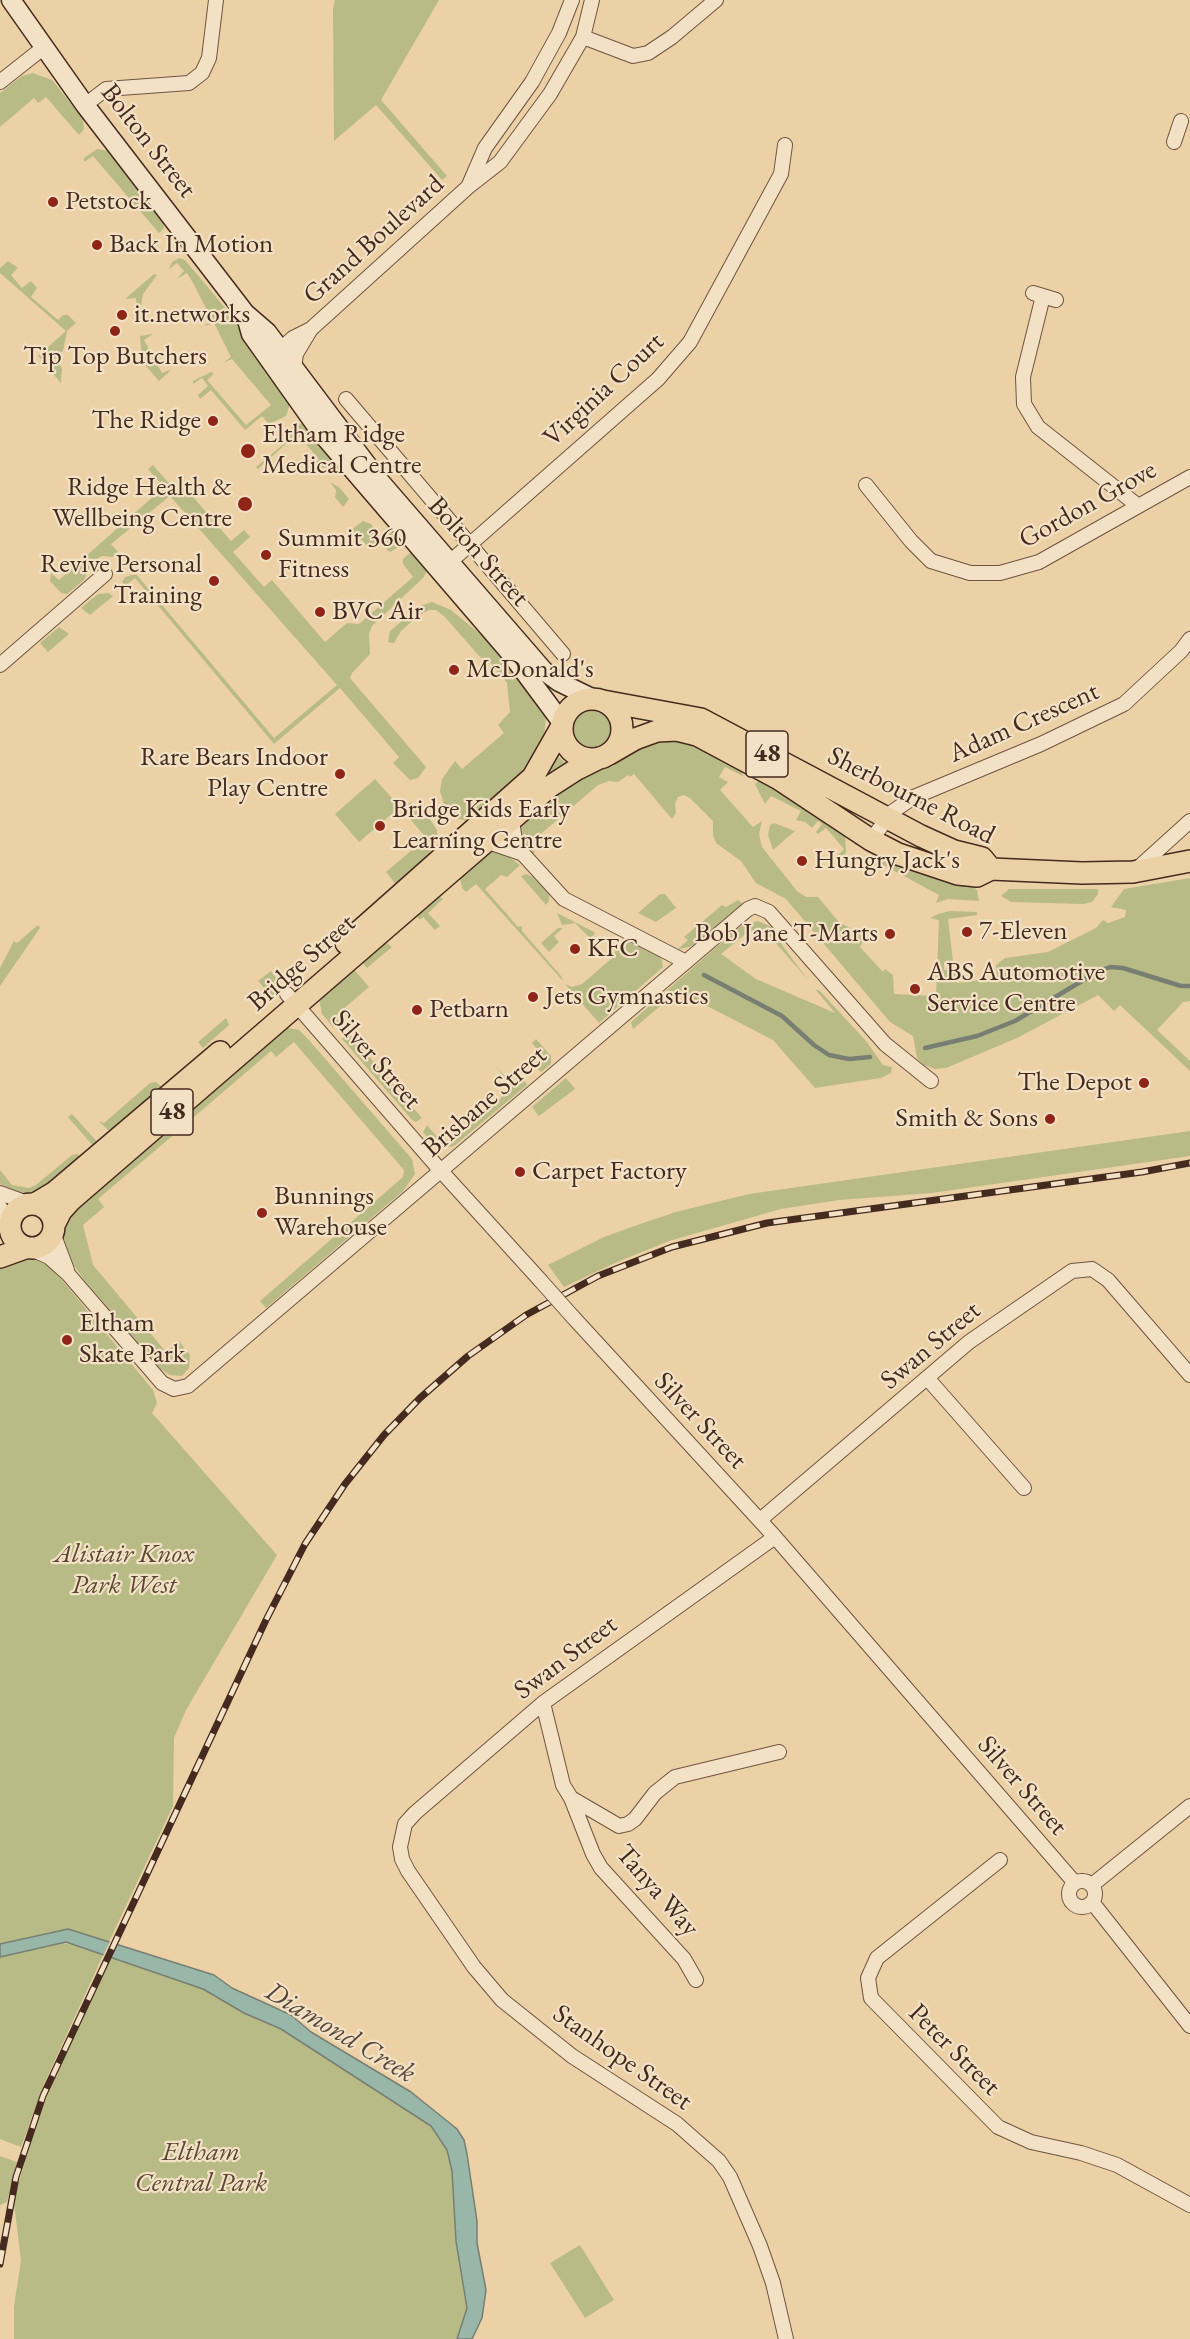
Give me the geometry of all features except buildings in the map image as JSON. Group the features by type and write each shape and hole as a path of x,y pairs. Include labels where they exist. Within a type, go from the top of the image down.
{"main road":[{"name":"Bolton Street","path":"11,0 85,105 245,313 262,325 280,348 563,725"},
{"name":"Bolton Street","path":"245,313 251,334 328,441 544,671 559,682 599,700"},
{"name":"48","path":"563,725 568,712 575,705 599,700"},
{"path":"563,725 565,742 571,750 579,756 604,756 619,742 622,726 615,709 599,700"},
{"name":"Sherbourne Road","path":"599,700 701,719 948,849 982,858 991,869"},
{"name":"Bridge Street","path":"54,1229 61,1211 71,1200 533,777 563,725"},
{"name":"Sherbourne Road","path":"604,756 657,731 677,730 697,735 778,779 871,840 898,854 958,874 977,876 991,869 1082,873 1133,872 1190,861"},
{"name":"Bridge Street","path":"33,1204 55,1192 488,842 562,778 604,756"},
{"name":"48","path":"28,1248 14,1240 5,1225 14,1212 33,1204"},
{"path":"33,1204 49,1212 54,1229"},
{"name":"48","path":"0,1257 45,1245 54,1229"}],"street":[{"path":"85,105 106,88 189,83 201,73 209,58 216,0"},
{"name":"Grand Boulevard","path":"468,187 485,147 532,82 559,33 572,0"},
{"name":"Grand Boulevard","path":"280,348 311,329 468,187 500,162 550,94 583,37 592,0"},
{"path":"583,37 633,56 648,52 691,23 717,0"},
{"path":"0,82 43,48"},
{"name":"Virginia Court","path":"445,567 468,544 658,379 690,342 781,174 785,145"},
{"path":"1044,296 1023,377 1024,404 1038,427 1137,505"},
{"name":"Grand Boulevard","path":"294,368 296,354 311,329"},
{"path":"272,365 280,348"},
{"name":"Bolton Street","path":"346,399 563,654"},
{"name":"Gordon Grove","path":"866,485 920,552 931,561 970,573 1000,573 1039,562 1190,477"},
{"path":"0,665 105,574"},
{"name":"Adam Crescent","path":"871,840 886,818 914,797 1115,710 1181,651 1190,639"},
{"path":"512,821 515,840 524,854 564,899 686,962"},
{"path":"1133,872 1188,822"},
{"path":"488,842 524,854"},
{"name":"Brisbane Street","path":"28,1248 49,1257 68,1274 157,1378 170,1388 184,1388 748,909 763,907 885,1044 931,1081"},
{"name":"Silver Street","path":"292,999 441,1171 776,1537 1075,1883"},
{"path":"0,1193 33,1204"},
{"name":"Brisbane Street","path":"54,1229 68,1274"},
{"name":"Swan Street","path":"760,1520 980,1334 1061,1277 1078,1269 1096,1271 1108,1280 1190,1376"},
{"path":"928,1378 1024,1488"},
{"name":"Swan Street","path":"402,1834 405,1824 415,1813 543,1703 776,1537"},
{"name":"Tanya Way","path":"543,1703 563,1785 571,1798 593,1854 601,1868 684,1959 696,1980"},
{"path":"571,1798 619,1826 628,1824 655,1793 675,1777 778,1752"},
{"path":"1092,1885 1190,1806"},
{"name":"Stanhope Street","path":"402,1834 402,1859 408,1871 474,1967 502,2000 572,2056 677,2124 719,2161 730,2177 760,2246 773,2283 786,2339"},
{"name":"Peter Street","path":"999,1860 877,1958 868,1978 871,1998 998,2127 1030,2142 1091,2156 1117,2165 1190,2205"},
{"path":"1086,1881 1092,1885 1095,1895 1092,1902 1084,1906 1073,1902 1070,1895 1075,1883 1086,1881"},
{"path":"1092,1902 1190,2026"}],"green space":[{"path":"335,0 439,0 381,100 447,176 442,180 376,105 334,141 333,10"},
{"path":"33,73 52,80 83,119 84,129 79,135 46,97 38,103 34,98 0,127 0,93 22,76"},
{"path":"97,149 108,151 163,222 164,228 159,233 93,156 84,162 84,158"},
{"path":"179,258 185,260 236,321 263,360 263,369 290,404 286,416 269,424 262,416 245,430 211,390 200,399 198,395 208,386 202,378 193,384 193,381 211,372 214,374 207,380 246,425 271,405 232,359 223,363 231,357 214,323 204,326 212,320 193,283 187,273 177,279 184,271 177,263 169,269 172,262"},
{"path":"8,261 18,268 11,275 22,288 31,281 37,288 31,297 58,320 63,315 68,315 76,323 67,331 63,351 54,359 49,352 41,359 38,356 66,331 0,273 0,268"},
{"path":"154,274 157,275 143,294 140,312 137,312 136,298 125,299"},
{"path":"153,334 144,340 162,373 172,369 159,381 142,361 140,336"},
{"path":"56,361 62,368 61,383 48,368"},
{"path":"303,423 307,424 343,471 313,466 319,459 297,434 258,469 256,467 285,443 278,435"},
{"path":"153,465 175,490 182,484 231,541 244,530 250,537 233,552 264,587 272,580 325,642 347,623 359,624 413,577 403,564 403,559 413,550 427,569 424,577 372,626 369,634 370,654 350,678 426,767 418,778 410,780 393,763 399,757 340,688 274,744 135,578 125,586 122,582 125,577 136,574 274,738 337,685 170,496 111,544 118,552 112,557 102,556 93,561 84,580 67,594 61,593 50,581 51,573 59,580 164,487 148,469"},
{"path":"330,482 339,487 349,499 343,507 335,497 336,490"},
{"path":"363,521 371,524 377,532 376,548 368,547 352,529"},
{"path":"394,529 407,542 390,552 386,549 388,535"},
{"path":"108,593 113,596 90,615 81,608 98,594"},
{"path":"432,602 451,610 507,656 546,715 544,739 534,763 468,821 459,819 445,808 440,791 442,779 455,761 462,769 504,733 498,725 510,712 507,683 489,661 480,657 436,610 429,610 418,616 401,631 394,643 388,642 390,631 420,606"},
{"path":"59,627 69,634 48,652 40,643"},
{"path":"593,710 600,711 606,716 611,722 611,736 606,742 600,747 593,748 586,747 580,742 575,736 574,729 575,722 580,716 586,711"},
{"path":"678,737 739,765 743,776 725,767 719,777 728,782 720,790 753,827 762,821 759,834 762,847 797,891 806,897 818,897 839,922 866,937 860,947 883,972 885,969 893,975 894,994 936,996 939,920 930,918 938,914 950,911 977,912 977,915 948,919 953,961 944,962 944,970 955,969 957,983 997,978 996,965 1005,958 1048,952 1096,928 1103,920 1108,923 1125,917 1126,910 1111,907 1124,889 1190,878 1190,1001 1183,1002 1157,1030 1190,1061 1190,1071 1120,1005 1114,1011 1098,995 1017,1038 946,1068 935,1069 924,1065 917,1058 913,1036 890,1022 786,899 756,883 741,861 716,843 713,835 713,821 684,795 678,797 675,804 676,813 672,819 634,774 618,782 609,781 598,785 529,844 535,852 533,854 520,840 519,828 547,797 591,772 613,766 640,745"},
{"path":"557,755 566,764 548,780 548,772"},
{"path":"762,778 845,834 846,852 844,856 837,856 844,849 826,828 818,834 816,832 822,824 818,821 812,828 805,822 796,820 801,811 771,796 765,804 755,784"},
{"path":"375,779 400,807 359,842 335,814"},
{"path":"411,802 429,818 437,830 437,839 430,852 398,887 386,872 426,838 402,809"},
{"path":"774,823 795,831 773,850 768,835 770,825"},
{"path":"494,846 520,865 507,877 501,875 485,889 518,927 522,926 522,931 563,981 476,884 466,892 462,888 459,873"},
{"path":"880,856 972,885 977,890 979,901 948,899 936,903 939,895 878,862 872,871 869,862"},
{"path":"526,874 533,877 549,894 549,901 546,905 521,876"},
{"path":"1009,889 1098,889 1098,894 1092,902 1083,904 1011,902 1001,896"},
{"path":"660,894 665,894 676,908 656,922 638,913"},
{"path":"437,895 443,899 428,913 440,926 435,930 423,917 420,920 413,912"},
{"path":"738,900 743,904 692,946 677,950 688,940 684,937 722,905 726,907"},
{"path":"557,913 595,934 590,938 575,923 562,925"},
{"path":"758,921 774,928 782,945 808,980 767,933 748,932 721,954 756,979 835,1013 815,989 820,991 866,1041 883,1065 892,1067 891,1073 881,1078 815,1088 773,1040 678,991 633,1029 631,1022 713,950 741,926"},
{"path":"38,925 40,928 0,986 0,968 14,941 17,943"},
{"path":"558,928 563,928 554,936 559,942 549,952 541,943"},
{"path":"381,939 392,947 367,968 360,960"},
{"path":"629,939 661,956 663,967 599,1023 565,984 572,987 582,984 611,959 620,943"},
{"path":"352,967 369,987 335,1016 340,1023 333,1027 322,1014 319,998"},
{"path":"271,971 284,989 273,998 258,981"},
{"path":"226,1018 229,1025 203,1048 198,1042"},
{"path":"283,1027 299,1030 308,1039 412,1159 415,1174 403,1191 266,1308 260,1301 403,1177 404,1170 294,1042 276,1057 271,1051 187,1123 184,1114"},
{"path":"347,1031 422,1118 416,1122 412,1120 342,1039"},
{"path":"536,1039 551,1056 551,1064 541,1072 533,1065 543,1056 532,1043"},
{"path":"496,1066 511,1083 521,1075 527,1085 454,1146 443,1148 433,1144 423,1132 427,1125 439,1139 451,1141 512,1088"},
{"path":"566,1078 575,1089 539,1116 532,1107"},
{"path":"156,1082 163,1088 117,1132 108,1130 99,1121 104,1123 150,1083"},
{"path":"72,1114 100,1145 94,1147 68,1117"},
{"path":"172,1129 177,1132 98,1199 104,1207 83,1225 93,1265 166,1352 179,1341 190,1355 189,1368 182,1376 170,1375 159,1368 85,1281 68,1257 60,1231 62,1219 164,1130"},
{"path":"1190,1131 1190,1156 932,1193 839,1200 781,1209 669,1241 564,1287 548,1265 604,1237 640,1224 676,1212 749,1194"},
{"path":"78,1154 82,1163 29,1196 0,1184 0,1170 12,1185 29,1188 36,1185 72,1155"},
{"name":"Alistair Knox Park West","path":"21,1255 39,1258 52,1268 153,1390 157,1403 152,1413 277,1555 186,1710 174,1738 173,1806 109,1942 82,1933 58,1931 0,1944 0,1264"},
{"path":"57,1942 78,1946 103,1955 45,2082 21,2147 0,2139 0,1957"},
{"name":"Eltham Central Park","path":"114,1949 280,2015 451,2140 471,2272 464,2339 14,2339 14,2306 21,2261 14,2203 17,2188 40,2112"},
{"path":"0,2156 17,2162 7,2202 0,2205"},
{"path":"580,2245 614,2300 585,2318 550,2263"}],"shaded area":[{"path":"68,1929 214,1975 232,1988 291,2015 311,2032 411,2092 457,2129 464,2140 467,2154 477,2221 477,2243 486,2290 482,2318 472,2339 457,2339 467,2308 456,2241 452,2171 447,2150 431,2126 281,2029 244,2013 203,1989 66,1942 0,1957 0,1944"}],"pier":[{"path":"111,1939 118,1941 109,1960 102,1958"}],"waterway":[{"path":"925,1048 977,1036 1015,1021 1097,972 1110,967 1123,968 1181,986 1190,986"},
{"path":"704,975 782,1016 814,1045 829,1055 849,1059 870,1057"}],"railway":[{"path":"0,2264 16,2177 43,2096 266,1620 305,1544 345,1484 384,1435 420,1398 468,1356 526,1315 598,1276 672,1247 767,1223 1142,1172 1190,1163"}],"place":[{"name":"Petstock","path":"53,202"},
{"name":"Back In Motion","path":"97,245"},
{"name":"it.networks","path":"122,315"},
{"name":"Tip Top Butchers","path":"115,331"},
{"name":"The Ridge","path":"213,421"},
{"name":"Eltham Ridge Medical Centre","path":"248,451"},
{"name":"Ridge Health & Wellbeing Centre","path":"245,504"},
{"name":"Summit 360 Fitness","path":"266,555"},
{"name":"Revive Personal Training","path":"214,581"},
{"name":"BVC Air","path":"320,612"},
{"name":"McDonald's","path":"454,670"},
{"name":"Rare Bears Indoor Play Centre","path":"340,774"},
{"name":"Bridge Kids Early Learning Centre","path":"380,826"},
{"name":"Hungry Jack's","path":"802,861"},
{"name":"7-Eleven","path":"967,932"},
{"name":"Bob Jane T-Marts","path":"890,934"},
{"name":"KFC","path":"575,949"},
{"name":"ABS Automotive Service Centre","path":"915,989"},
{"name":"Jets Gymnastics","path":"533,997"},
{"name":"Petbarn","path":"417,1010"},
{"name":"The Depot","path":"1144,1083"},
{"name":"Smith & Sons","path":"1050,1119"},
{"name":"Carpet Factory","path":"520,1172"},
{"name":"Bunnings Warehouse","path":"262,1213"},
{"name":"Eltham Skate Park","path":"67,1340"}],"water label":[{"name":"Diamond Creek","path":"340,2033"}]}
